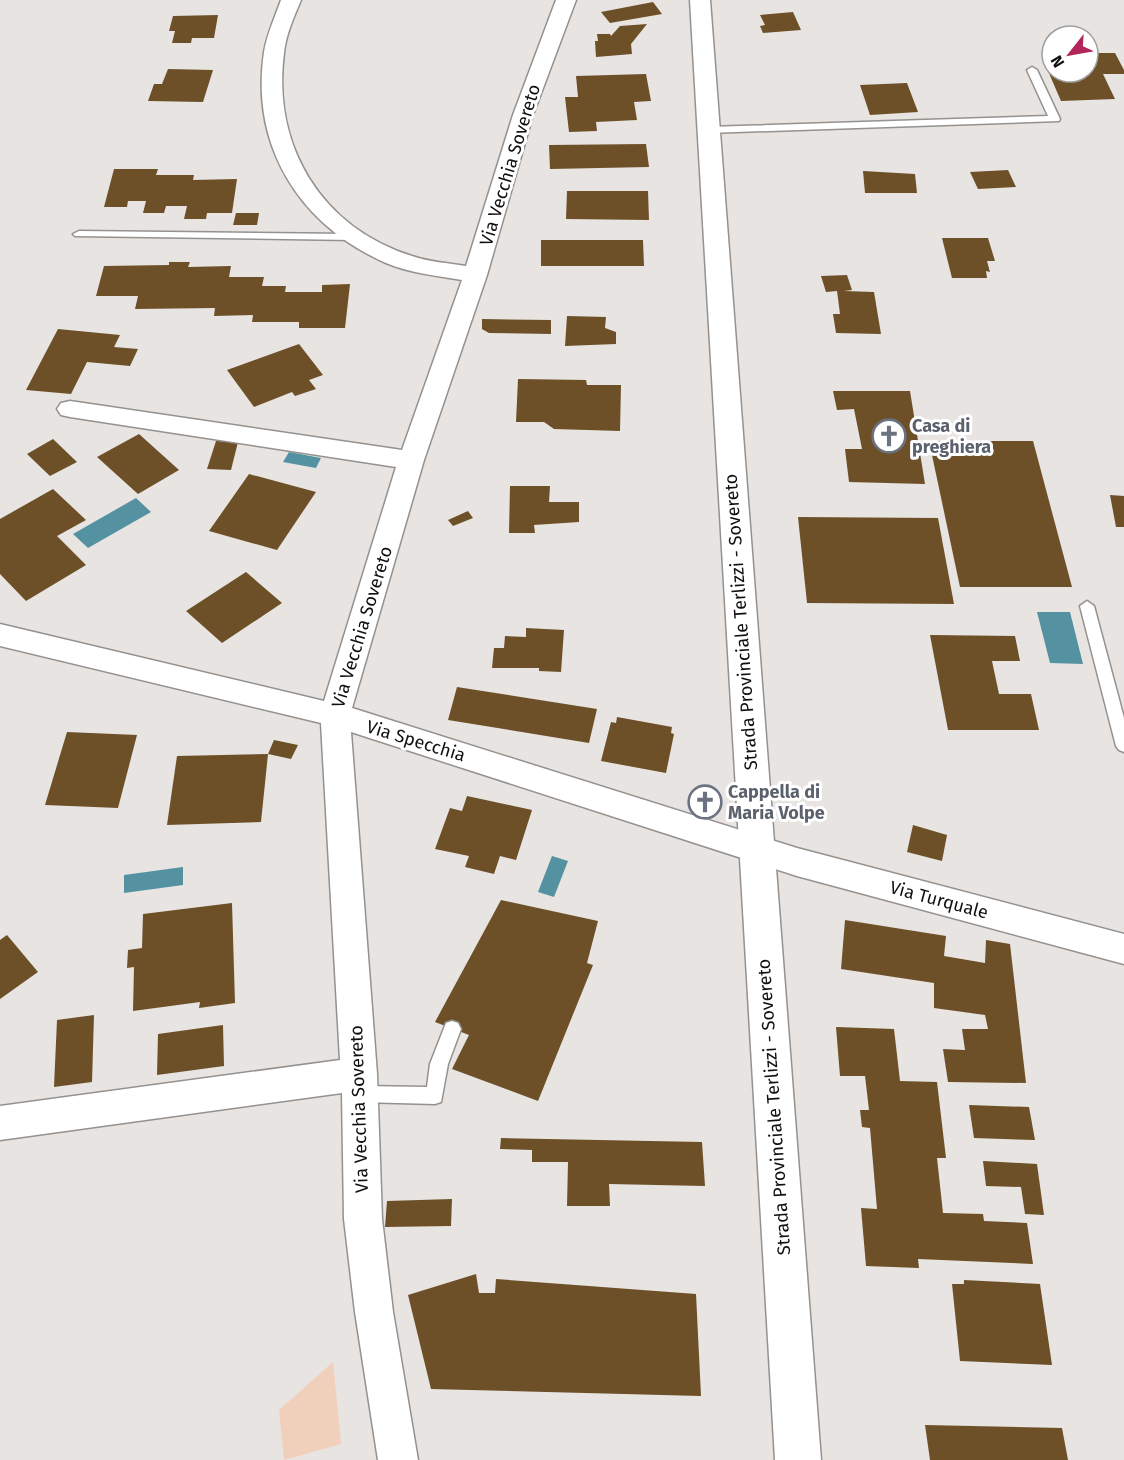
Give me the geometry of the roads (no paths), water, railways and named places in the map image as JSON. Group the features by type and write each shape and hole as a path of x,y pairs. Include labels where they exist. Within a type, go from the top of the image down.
{"main road":[{"name":"Strada Provinciale Terlizzi - Sovereto","path":"700,0 798,1460"}],"street":[{"path":"291,0 274,51 272,78 274,116 294,177 328,217 352,237 404,260 475,275"},
{"name":"Via Vecchia Sovereto","path":"398,1460 374,1312 363,1219 359,1084 335,716 411,460 475,275 523,115 566,0"},
{"path":"70,409 411,460"},
{"name":"Via Specchia","path":"0,635 335,716 756,848"},
{"name":"Via Turquale","path":"756,848 797,862 1124,949"},
{"path":"0,1124 359,1084"}],"lane":[{"path":"708,130 1055,119 1032,70"},
{"path":"79,234 352,237"},
{"path":"1087,606 1124,746"},
{"path":"359,1084 435,1096 440,1064 452,1029"}],"water":[{"path":"289,452 321,458 316,468 283,462"},
{"path":"136,498 151,512 88,548 73,534"},
{"path":"1037,612 1070,612 1083,664 1050,663"},
{"path":"552,856 568,861 554,897 538,892"},
{"path":"183,867 183,885 124,893 124,875"}],"place":[{"name":"Casa di preghiera","path":"889,436"},
{"name":"Cappella di Maria Volpe","path":"705,802"}]}
